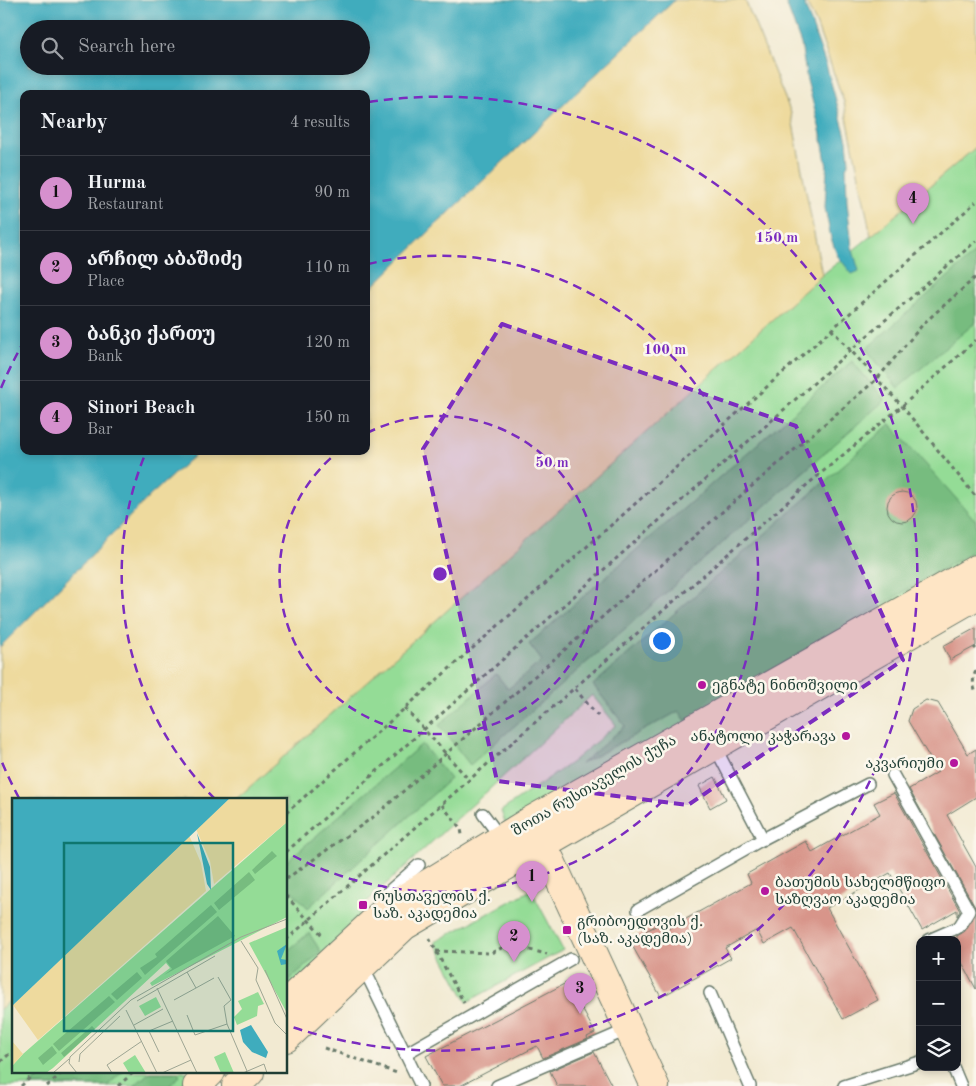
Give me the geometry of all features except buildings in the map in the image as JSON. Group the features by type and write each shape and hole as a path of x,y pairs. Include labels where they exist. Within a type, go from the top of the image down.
{"main road":[{"name":"შოთა რუსთაველის ქუჩა","path":"288,1001 388,908 530,821 976,569"},
{"name":"შოთა რუსთაველის ქუჩა","path":"288,1036 404,926 976,596"},
{"path":"530,821 550,859 655,1086"},
{"path":"197,1086 209,1074"},
{"path":"236,1086 248,1074"}],"lane":[{"path":"715,747 763,840"},
{"path":"893,775 969,911 959,928 939,936"},
{"path":"638,910 868,784"},
{"path":"483,814 501,838"},
{"path":"372,924 366,916 370,909 419,865"},
{"path":"405,1054 571,959"},
{"path":"361,966 421,1086"},
{"path":"710,993 750,1086"},
{"path":"497,1086 629,1029"},
{"path":"852,1085 916,1063"},
{"path":"955,1071 961,1086"}],"path":[{"path":"288,811 976,202"},
{"path":"288,850 976,241"},
{"path":"288,878 376,816 877,379 924,323 976,277"},
{"path":"831,329 902,406 976,497"},
{"path":"288,938 808,484 902,406 976,340"},
{"path":"976,671 973,683 976,693"},
{"path":"575,689 598,716"},
{"path":"405,708 470,781"},
{"path":"442,805 460,828 462,837"},
{"path":"288,898 309,921"},
{"path":"426,933 465,1004"},
{"path":"436,951 491,953 508,945 571,959"},
{"path":"324,1048 399,1074 394,1065"},
{"path":"0,1062 12,1052"},
{"path":"21,1086 34,1074"},
{"path":"46,1086 61,1074"},
{"path":"118,1086 132,1074"}],"highlighted area":[{"path":"502,324 796,426 903,660 688,805 497,781 423,449"}],"green space":[{"path":"976,147 976,556 508,830 501,811 572,762 616,725 592,695 360,908 358,927 288,989 288,798 237,798 822,275"},
{"path":"976,252 976,322 898,388 866,349"},
{"path":"852,361 885,400 470,765 439,725 496,674 508,689 542,661 529,644"},
{"path":"890,424 976,521 976,549 686,721 679,711 581,764 625,726 593,685"},
{"path":"422,744 450,779 308,908 288,887 288,860"},
{"path":"531,890 563,950 467,1002 435,942"},
{"path":"309,933 321,952 288,981 288,950"},
{"path":"12,999 12,1074 193,1074 180,1086 0,1086 0,1009"},
{"path":"43,1074 120,1074 107,1086 29,1086"},
{"path":"148,1074 178,1074 180,1076 169,1086 134,1086"}],"sand":[{"path":"675,0 745,0 791,113 822,275 237,798 12,798 12,999 0,1009 0,647 152,494 195,455 370,455 370,289"},
{"path":"805,0 976,0 976,147 871,236 844,102 816,23"}],"water":[{"path":"0,0 675,0 370,289 370,90 20,90 20,455 195,455 152,494 0,647"},
{"path":"785,0 803,0 827,68 847,140 849,162 846,167 847,202 852,247 859,271 852,274 837,255 831,238 825,208 827,167 821,134 807,80 801,44"}],"place":[{"name":"Sinori Beach","path":"913,224"},
{"name":"ეგნატე ნინოშვილი","path":"702,685"},
{"name":"ანატოლი კაჭარავა","path":"846,736"},
{"name":"აკვარიუმი","path":"954,763"},
{"name":"ბათუმის სახელმწიფო საზღვაო აკადემია","path":"765,891"},
{"name":"Hurma","path":"532,902"},
{"name":"რუსთაველის ქ. საზ. აკადემია","path":"363,905"},
{"name":"გრიბოედოვის ქ. (საზ. აკადემია)","path":"567,930"},
{"name":"არჩილ აბაშიძე","path":"514,962"},
{"name":"ბანკი ქართუ","path":"580,1014"}]}
